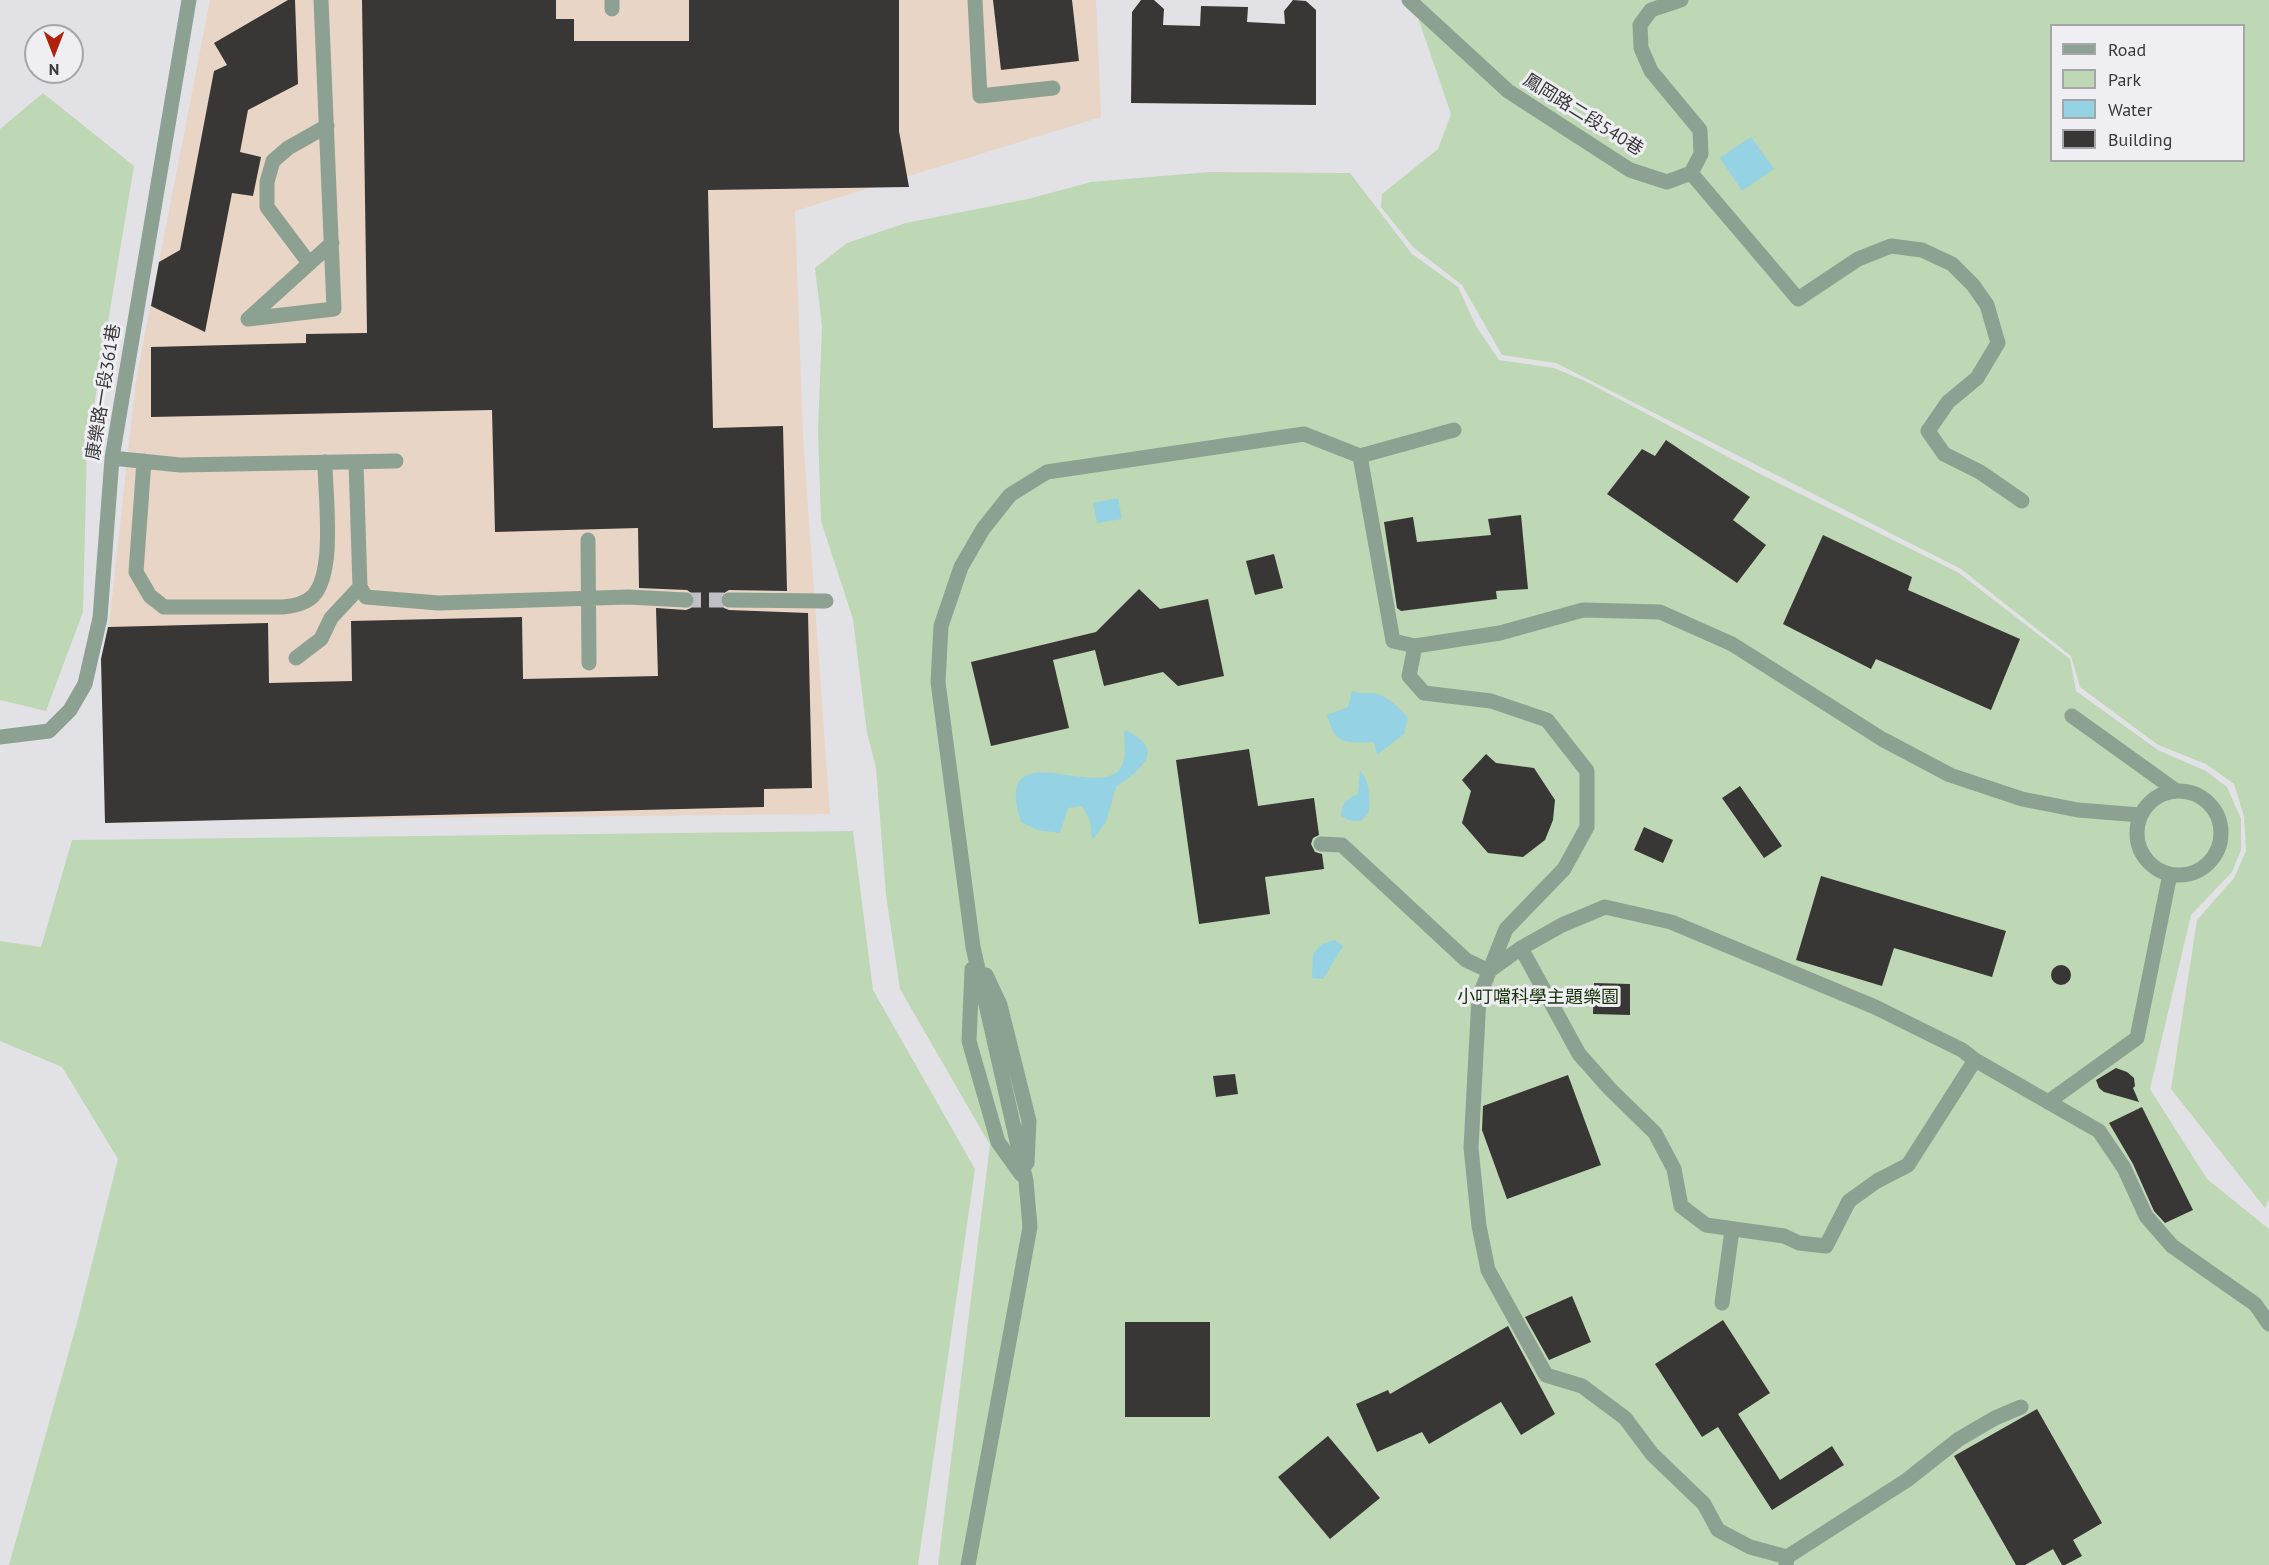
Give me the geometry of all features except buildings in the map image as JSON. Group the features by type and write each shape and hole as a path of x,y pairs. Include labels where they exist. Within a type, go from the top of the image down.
{"lane":[{"name":"康樂路一段361巷","path":"0,737 49,731 70,710 86,684 100,618 112,458 189,0"},
{"path":"321,0 332,243 334,309 248,319 332,243"},
{"path":"975,0 980,96 1053,88"},
{"name":"鳳岡路二段540巷","path":"1409,0 1508,91 1630,170 1667,182 1691,173"},
{"path":"1681,0 1651,10 1640,25 1641,48 1651,71 1700,130 1701,154 1691,173 1798,299 1858,259 1891,246 1922,250 1952,264 1973,285 1987,305 1998,343 1977,378 1948,402 1928,431 1944,453 1980,472 2022,501"},
{"path":"309,263 267,207 267,182 273,161 288,148 327,126"},
{"path":"968,1565 1030,1227 1026,1181 973,947 938,682 941,626 961,567 983,529 1010,495 1047,472 1304,434 1360,456 1454,430"},
{"path":"1360,456 1393,641 1415,646 1500,633 1583,610 1660,612 1732,644 1882,739 1950,775 2022,799 2078,810 2140,815"},
{"path":"112,458 180,465 396,461"},
{"path":"144,461 136,572 150,596 165,607 283,608 296,606 311,598 324,575 326,555 325,462"},
{"path":"356,462 360,587 366,597 438,603 628,597 686,600"},
{"path":"588,540 589,663"},
{"path":"296,658 321,639 331,618 360,587"},
{"path":"729,600 826,601"},
{"path":"1415,646 1409,676 1424,693 1491,701 1547,720 1587,771 1587,827 1564,869 1506,929 1479,997 1471,1148 1479,1226 1488,1270 1546,1376 1582,1386 1625,1418 1652,1454 1704,1504 1718,1530 1750,1547 1786,1561 1907,1480 1959,1439 1995,1418 2021,1407"},
{"path":"2072,716 2175,790"},
{"path":"2175,790 2189,792 2203,798 2213,808 2220,821 2221,835 2218,850 2210,862 2198,870 2184,874 2170,874 2156,868 2140,850 2137,826 2140,815 2149,802 2161,794 2175,790"},
{"path":"1320,844 1342,845 1466,960 1489,971"},
{"path":"2048,1102 2137,1038 2170,874"},
{"path":"1489,971 1521,948 1562,925 1605,907 1671,922 1875,1007 1962,1050 2099,1131 2124,1168 2146,1216 2172,1246 2254,1304 2269,1324"},
{"path":"973,947 969,1041 998,1142 1026,1181"},
{"path":"1521,948 1579,1054 1610,1089 1655,1133 1674,1169 1681,1206 1706,1225 1784,1236 1799,1243 1826,1246 1849,1201 1876,1181 1908,1165 1976,1060"},
{"path":"1722,1303 1732,1230"}],"shaded area":[{"path":"210,0 1096,0 1101,117 795,211 803,436 830,814 111,821 105,661 136,380"}],"green space":[{"path":"1412,0 2269,0 2269,1199 2265,1208 2171,1089 2197,920 2234,878 2246,851 2244,816 2234,784 2206,764 2158,745 2080,687 2071,656 1961,569 1556,363 1502,355 1462,285 1413,247 1381,207 1382,194 1438,149 1451,114"},
{"path":"43,93 134,166 87,448 83,612 46,711 0,700 0,129"},
{"name":"小叮噹科學主題樂園","path":"1210,172 1350,173 1412,254 1458,287 1476,326 1499,360 1554,368 1585,381 1762,475 1959,573 2070,659 2076,691 2158,750 2206,771 2227,787 2241,819 2241,850 2232,872 2191,915 2150,1089 2207,1179 2269,1229 2269,1565 938,1565 990,1145 900,989 886,895 876,768 867,733 853,619 821,521 818,430 822,326 815,268 847,243 906,223 1028,199 1091,182"},
{"path":"853,831 873,990 975,1169 918,1565 9,1565 77,1323 118,1159 62,1067 0,1041 0,941 41,947 72,840"}],"water":[{"path":"1751,137 1774,169 1742,191 1720,158"},
{"path":"1118,498 1122,519 1097,523 1093,503"},
{"path":"1352,691 1382,696 1392,702 1408,718 1404,734 1377,755 1374,742 1343,740 1338,737 1330,725 1327,715 1348,707"},
{"path":"1124,730 1145,744 1148,752 1146,759 1142,766 1116,787 1106,822 1092,840 1090,821 1082,806 1068,808 1060,833 1037,830 1021,822 1016,795 1021,780 1033,773 1089,778 1106,777 1119,770 1124,761"},
{"path":"1360,771 1368,784 1369,812 1361,821 1351,821 1341,816 1345,802 1358,794"},
{"path":"1335,940 1343,946 1323,979 1312,978 1313,954 1322,944"}],"tunnel":[{"path":"686,600 729,600"}]}
